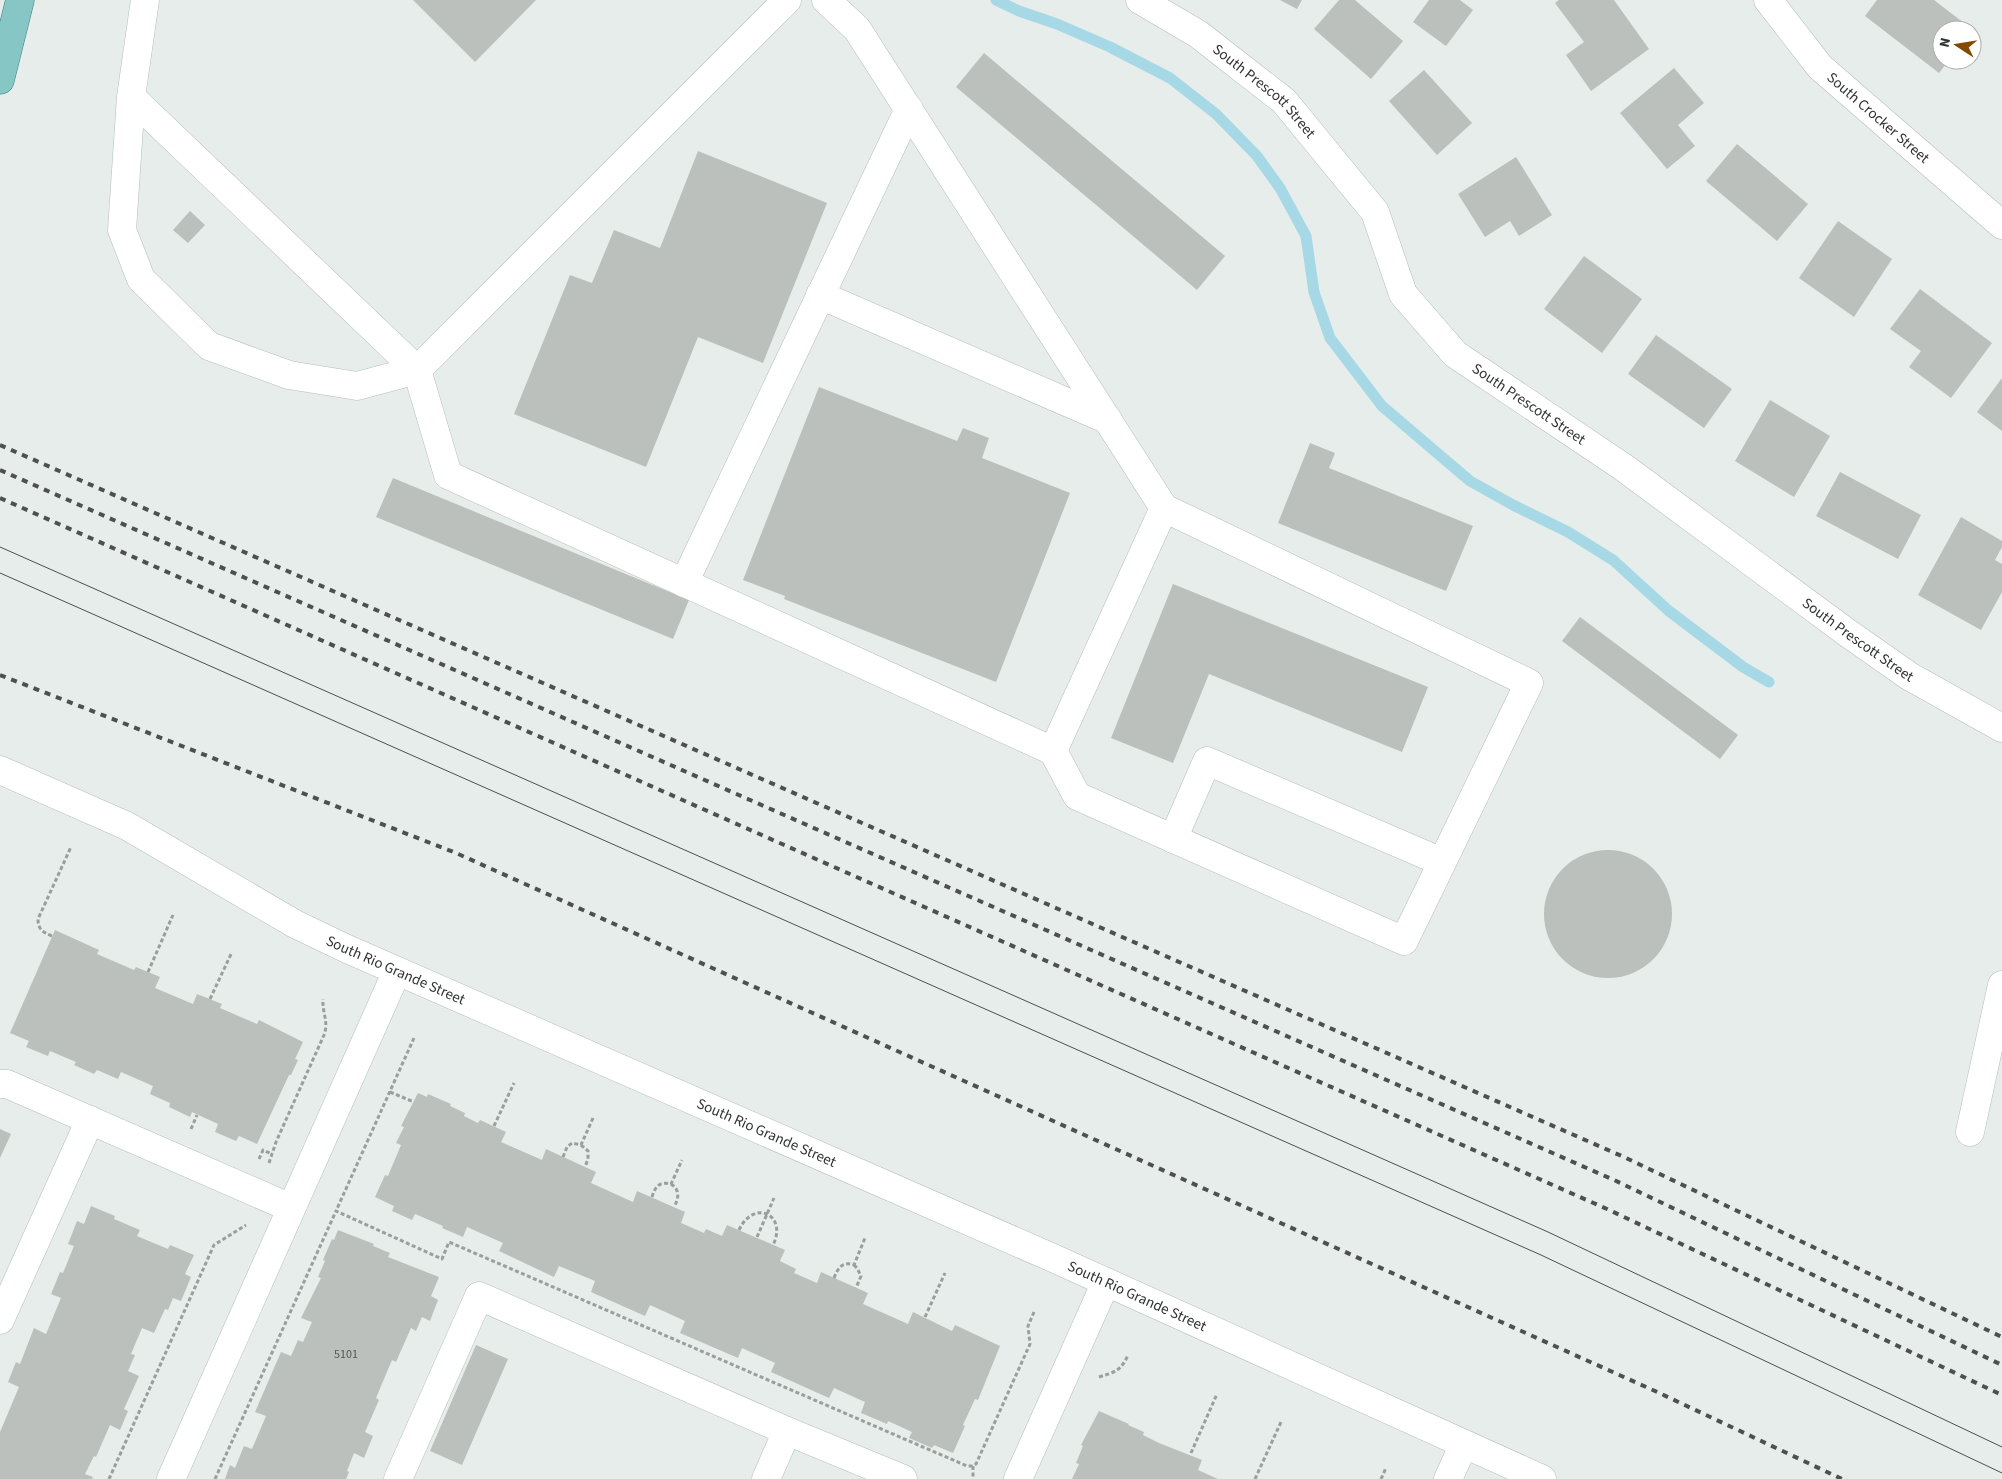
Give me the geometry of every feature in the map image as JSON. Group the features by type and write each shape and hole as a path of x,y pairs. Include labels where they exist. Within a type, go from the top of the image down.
{"main road":[{"path":"0,80 20,0"}],"street":[{"path":"145,0 131,97 122,230 141,278 209,346 289,375 357,386 417,370 787,0"},
{"path":"131,97 417,370 448,475 1053,751 1077,796 1404,941 1529,683 1164,508 857,29 826,0"},
{"name":"South Prescott Street","path":"1140,0 1198,34 1284,101 1375,212 1403,294 1455,354 1623,468 1909,676 2002,728"},
{"name":"South Crocker Street","path":"1768,0 1820,67 2002,225"},
{"path":"684,584 909,109"},
{"path":"820,295 1108,420"},
{"path":"1053,751 1164,508"},
{"path":"1173,838 1207,761 1442,862"},
{"name":"South Rio Grande Street","path":"0,770 127,826 295,924 397,971 1106,1282 1542,1479"},
{"path":"171,1479 397,971"},
{"path":"1970,1132 2002,986"},
{"path":"0,1084 7,1084 291,1208"},
{"path":"0,1320 90,1120"},
{"path":"1018,1479 1106,1282"},
{"path":"398,1479 479,1296 787,1432 904,1479"},
{"path":"766,1479 787,1432"},
{"path":"1448,1479 1464,1444"}],"path":[{"path":"52,936 42,931 38,924 38,919 71,847"},
{"path":"148,972 173,915"},
{"path":"210,999 232,952"},
{"path":"109,1479 214,1245 247,1225 276,1142 324,1035 326,1025 322,1012 323,999"},
{"path":"215,1479 414,1038"},
{"path":"494,1126 514,1083"},
{"path":"390,1092 414,1102"},
{"path":"580,1145 593,1118"},
{"path":"563,1157 569,1145 575,1143 580,1145 588,1151 585,1167"},
{"path":"671,1184 682,1160"},
{"path":"652,1197 658,1185 664,1183 671,1184 677,1189 679,1195 674,1207"},
{"path":"756,1237 774,1198"},
{"path":"336,1211 442,1259 450,1242 967,1466 976,1464 1030,1344 1028,1326 1034,1312"},
{"path":"739,1230 744,1220 751,1214 767,1214 774,1221 778,1229 773,1245"},
{"path":"854,1265 865,1238"},
{"path":"834,1278 842,1265 847,1263 854,1265 858,1268 861,1276 856,1288"},
{"path":"925,1317 945,1273"},
{"path":"1191,1454 1217,1394"},
{"path":"1255,1479 1281,1422"},
{"path":"973,1466 974,1479"},
{"path":"1381,1479 1386,1468"}],"building":[{"path":"413,0 536,0 475,62"},
{"path":"1280,0 1302,0 1297,9"},
{"path":"1339,0 1355,0 1403,41 1371,79 1314,29"},
{"path":"1429,0 1460,0 1473,10 1446,46 1413,22"},
{"path":"1559,0 1614,0 1649,49 1591,91 1566,55 1584,42 1555,3"},
{"path":"1877,0 1934,0 1960,20 1932,20 1932,68 1865,16"},
{"path":"984,53 1225,256 1197,290 956,87"},
{"path":"1674,68 1704,103 1678,125 1695,146 1667,169 1620,113"},
{"path":"1424,70 1472,123 1437,155 1389,101"},
{"path":"1737,144 1808,204 1777,241 1706,181"},
{"path":"698,151 827,203 763,363 698,337 646,467 514,414 570,275 592,283 614,230 660,248"},
{"path":"1516,157 1552,215 1519,236 1510,221 1485,237 1458,194"},
{"path":"190,211 205,225 188,243 173,230"},
{"path":"1838,221 1892,259 1854,317 1799,278"},
{"path":"1584,256 1642,299 1602,353 1544,309"},
{"path":"1920,289 1992,343 1951,398 1909,367 1921,351 1890,329"},
{"path":"1656,335 1732,389 1704,428 1628,374"},
{"path":"2002,378 2002,431 1977,412"},
{"path":"819,387 957,441 963,428 989,438 982,458 1070,493 996,682 784,599 785,596 743,580"},
{"path":"1770,400 1830,436 1794,497 1735,461"},
{"path":"1310,443 1335,453 1329,468 1473,526 1446,591 1278,523"},
{"path":"1840,472 1921,515 1898,559 1816,516"},
{"path":"393,478 689,600 673,639 376,517"},
{"path":"1961,517 2002,541 2002,547 1995,560 2002,564 2002,592 1981,630 1918,595"},
{"path":"1173,584 1428,687 1402,752 1209,674 1173,763 1111,738"},
{"path":"1580,617 1738,735 1720,759 1562,641"},
{"path":"1608,850 1632,855 1653,869 1667,890 1672,914 1667,938 1653,959 1632,973 1608,978 1584,973 1563,959 1549,938 1544,914 1549,890 1563,869 1584,855"},
{"path":"55,930 99,950 97,954 134,970 136,967 160,977 155,988 193,1004 197,994 222,1004 220,1008 257,1024 259,1020 303,1042 295,1059 298,1060 291,1075 289,1075 257,1144 239,1136 236,1141 215,1132 218,1124 192,1112 190,1117 169,1107 170,1103 150,1094 153,1086 121,1072 118,1079 97,1070 94,1074 74,1065 76,1062 50,1051 48,1056 26,1047 29,1041 10,1033"},
{"path":"418,1093 427,1097 428,1094 451,1104 450,1106 465,1113 464,1116 478,1123 480,1120 506,1132 501,1142 542,1160 546,1149 596,1172 591,1183 633,1202 637,1191 685,1212 681,1223 704,1233 706,1229 722,1236 727,1225 785,1250 780,1261 796,1269 794,1273 817,1283 821,1272 868,1293 863,1304 908,1324 913,1312 952,1331 955,1325 1000,1346 978,1400 975,1399 963,1425 965,1426 953,1453 934,1445 932,1448 909,1438 912,1432 888,1421 887,1424 861,1413 865,1402 834,1388 829,1398 771,1372 775,1363 742,1348 738,1358 680,1333 685,1321 650,1305 645,1316 591,1292 595,1281 559,1266 554,1277 499,1251 503,1243 467,1227 463,1237 415,1214 412,1220 392,1211 394,1206 375,1197 385,1175 388,1176 401,1145 396,1143 404,1127 401,1126"},
{"path":"0,1129 11,1134 0,1158"},
{"path":"91,1206 115,1216 114,1219 140,1230 137,1236 168,1249 170,1245 194,1255 185,1274 191,1277 181,1301 173,1298 168,1310 165,1309 154,1333 142,1328 131,1354 135,1355 128,1371 139,1376 124,1409 128,1411 120,1430 110,1425 96,1457 94,1456 85,1474 93,1477 92,1479 0,1479 0,1432 19,1387 8,1382 16,1362 20,1364 34,1328 46,1334 61,1298 51,1294 60,1272 63,1273 74,1246 68,1244 77,1221 84,1224"},
{"path":"338,1230 374,1244 373,1246 390,1253 388,1257 439,1277 431,1296 438,1300 430,1321 422,1317 416,1331 411,1328 396,1362 392,1360 376,1398 379,1400 365,1432 373,1436 364,1458 354,1453 346,1479 225,1479 230,1465 235,1468 244,1446 252,1449 266,1416 255,1412 281,1352 291,1356 298,1340 303,1342 312,1322 301,1318 321,1278 318,1277 325,1261 323,1260"},
{"path":"476,1345 508,1359 462,1465 430,1451"},
{"path":"1099,1411 1144,1432 1143,1435 1159,1443 1202,1460 1198,1470 1218,1479 1072,1479 1079,1464 1076,1463 1083,1446 1081,1445"}],"waterway":[{"path":"996,0 1110,47 1170,78 1216,114 1257,156 1280,188 1306,236 1314,292 1330,338 1382,406 1470,481 1568,532 1613,560 1669,611 1743,667 1769,682"}],"tram line":[{"path":"0,547 1548,1232 2002,1447"},
{"path":"0,573 1541,1255 2002,1473"}],"railway":[{"path":"0,445 1624,1157 2002,1337"},
{"path":"0,470 1614,1180 2002,1365"},
{"path":"0,498 1607,1209 2002,1395"},
{"path":"0,675 456,853 1655,1391 1842,1479"}]}
